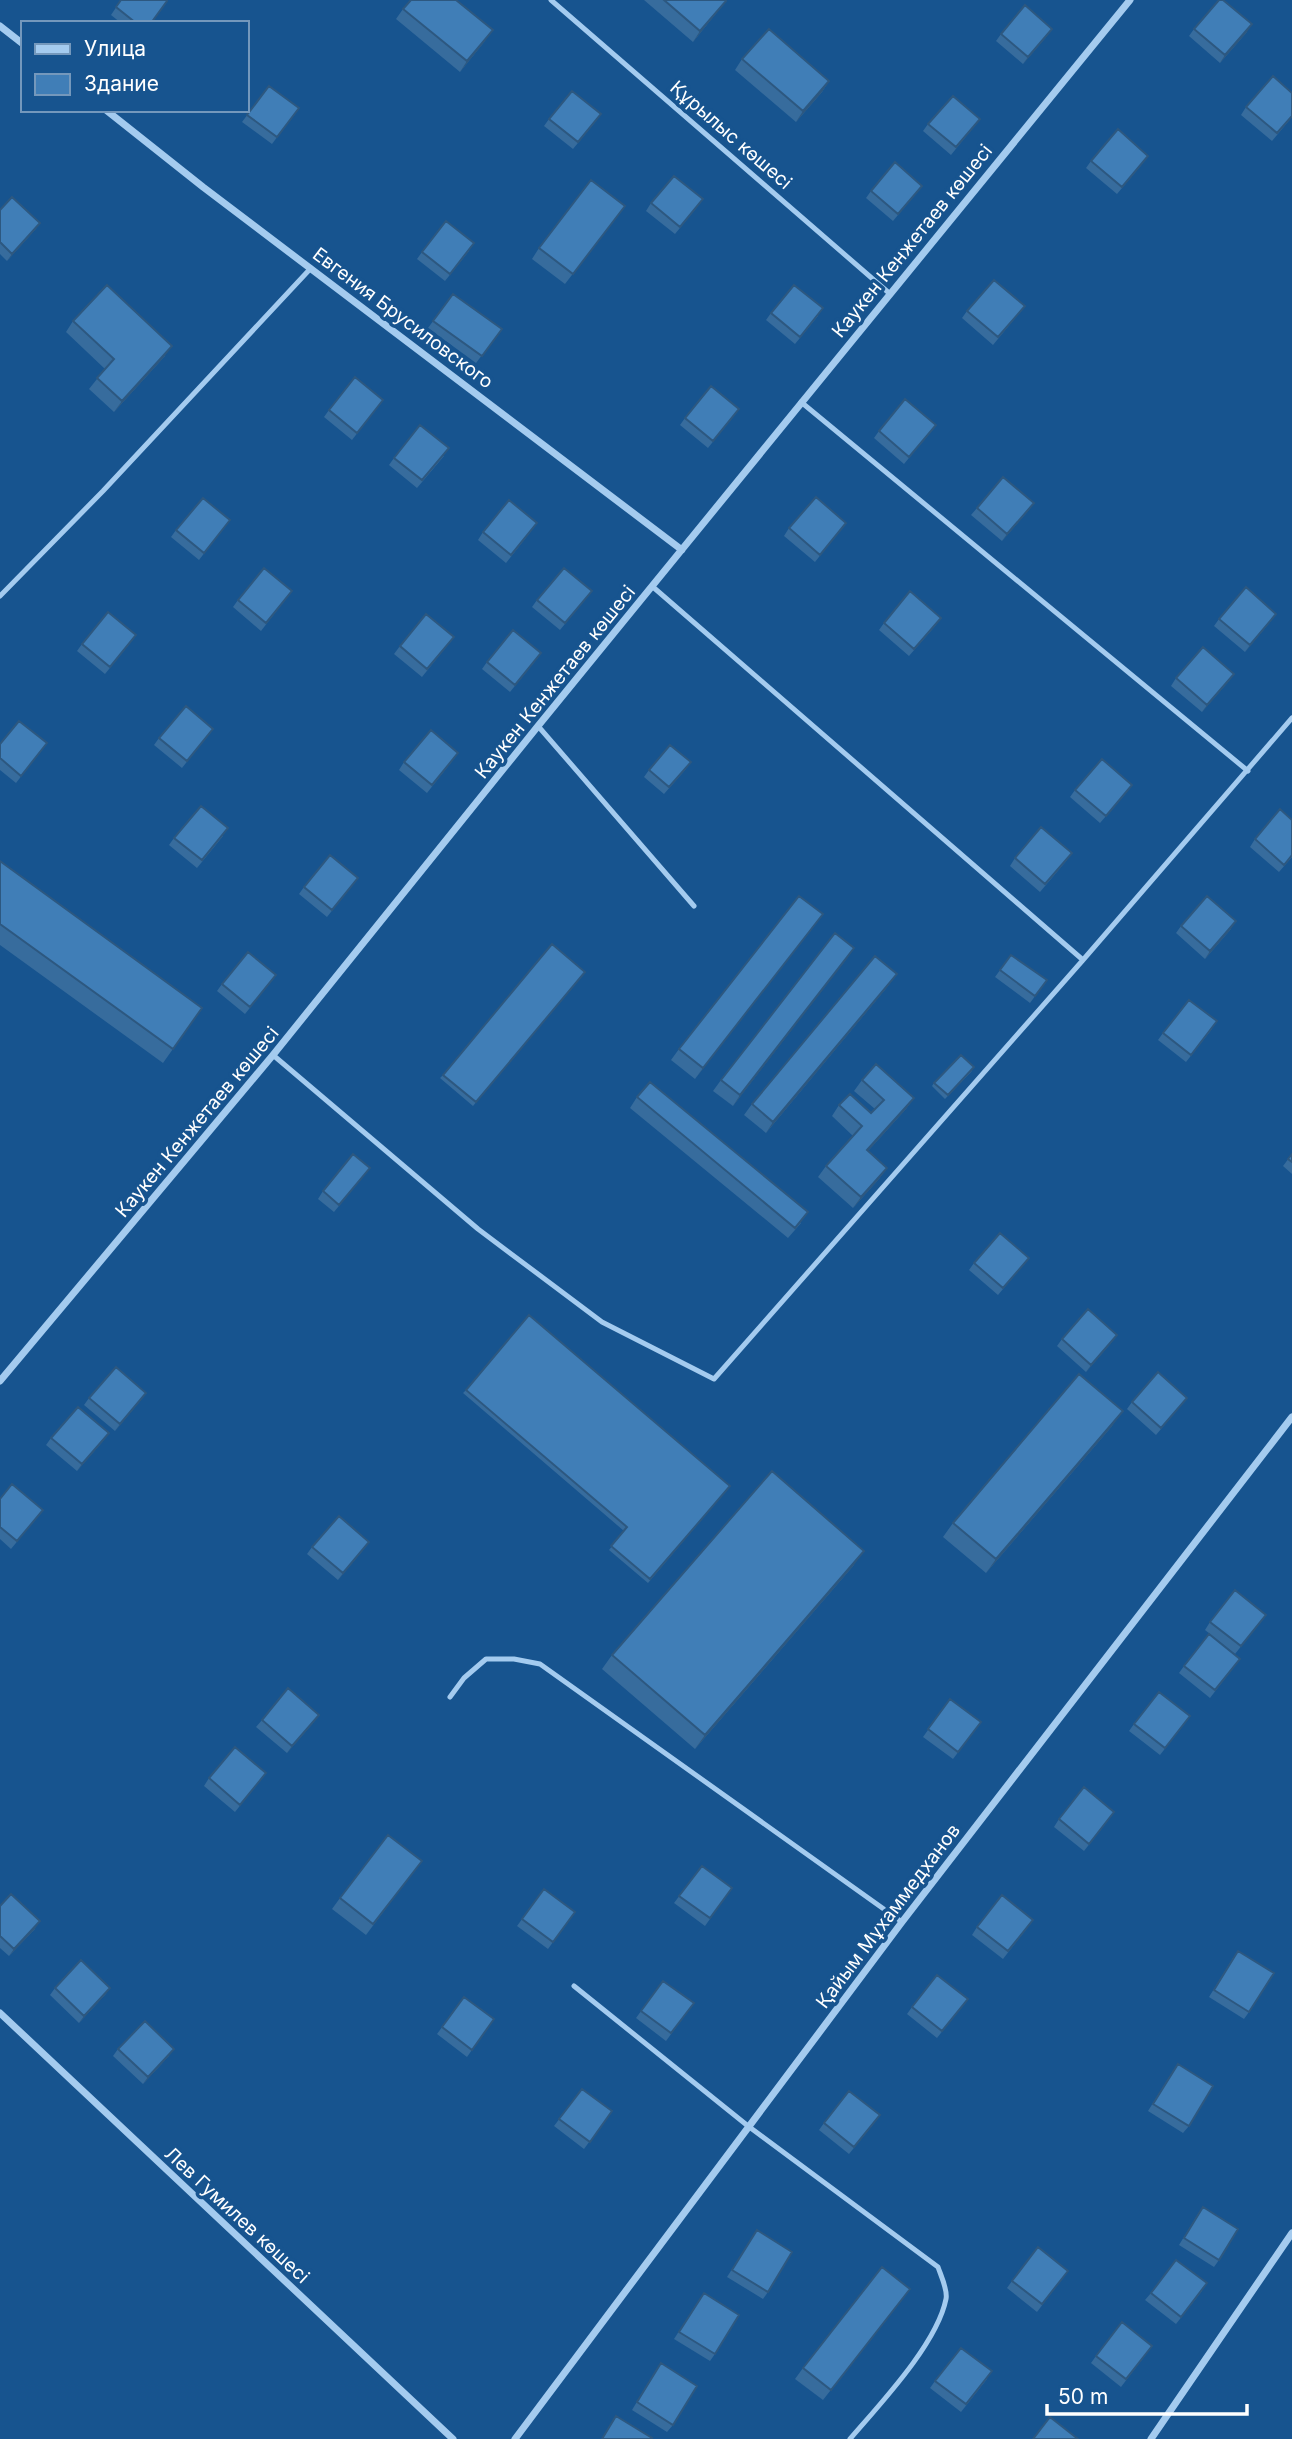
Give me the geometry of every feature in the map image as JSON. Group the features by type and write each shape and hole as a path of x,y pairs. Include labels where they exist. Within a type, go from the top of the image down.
{"street":[{"name":"Каукен Кенжетаев көшесі","path":"0,1381 273,1055 889,293 1130,0"},
{"path":"0,26 21,42"},
{"name":"Евгения Брусиловского","path":"109,112 682,550"},
{"name":"Қайым Мұхаммедханов","path":"515,2439 902,1922 1292,1417"},
{"name":"Лев Гумилев көшесі","path":"0,2013 453,2439"},
{"path":"1151,2439 1292,2233"}],"lane":[{"name":"Құрылыс көшесі","path":"551,0 889,293"},
{"path":"0,596 103,491 311,268"},
{"path":"801,402 1248,771"},
{"path":"653,587 1083,960"},
{"path":"273,1055 478,1229 602,1322 714,1379 1292,718"},
{"path":"538,726 694,906"},
{"path":"450,1697 464,1678 486,1659 514,1659 540,1664 902,1922"},
{"path":"574,1986 748,2126 938,2267 947,2297 932,2333 905,2373 850,2439"}],"building":[{"path":"121,0 167,1 152,21 134,21 116,7"},
{"path":"411,0 456,0 493,30 467,61 403,9"},
{"path":"664,0 725,0 726,1 700,31"},
{"path":"1219,0 1223,0 1252,24 1225,55 1194,29"},
{"path":"1025,5 1052,29 1028,57 1001,34"},
{"path":"769,29 829,81 803,111 742,59"},
{"path":"1273,76 1292,93 1292,116 1277,133 1246,107"},
{"path":"269,86 299,108 277,137 247,115"},
{"path":"572,91 601,114 578,142 549,119"},
{"path":"953,96 980,119 956,147 928,124"},
{"path":"1118,129 1148,156 1122,187 1091,161"},
{"path":"895,162 922,186 898,214 871,191"},
{"path":"674,176 703,199 680,227 651,203"},
{"path":"591,180 625,206 573,274 539,248"},
{"path":"12,197 40,223 12,254 0,242 0,210"},
{"path":"446,221 474,243 450,274 422,252"},
{"path":"994,280 1025,306 998,337 967,311"},
{"path":"107,285 172,346 122,401 97,378 114,359 73,321"},
{"path":"794,285 823,308 800,337 771,313"},
{"path":"453,294 502,329 482,356 433,321"},
{"path":"355,377 383,400 357,433 329,410"},
{"path":"711,386 739,409 713,441 685,418"},
{"path":"905,399 936,425 909,457 879,431"},
{"path":"420,425 449,448 422,480 394,458"},
{"path":"1003,477 1034,503 1007,534 977,508"},
{"path":"816,497 846,523 820,555 789,528"},
{"path":"203,498 230,520 204,553 176,530"},
{"path":"509,500 537,523 511,555 483,532"},
{"path":"264,568 292,591 266,623 238,600"},
{"path":"564,568 592,591 565,623 537,600"},
{"path":"1246,587 1276,614 1250,645 1219,619"},
{"path":"910,591 941,618 914,649 884,623"},
{"path":"108,612 136,635 110,667 82,644"},
{"path":"426,614 454,637 427,669 400,646"},
{"path":"513,630 541,653 515,685 487,662"},
{"path":"1203,647 1234,674 1207,705 1176,678"},
{"path":"186,706 213,729 187,761 159,738"},
{"path":"19,721 47,743 21,776 0,758 0,744"},
{"path":"431,730 458,753 432,785 404,762"},
{"path":"670,745 691,762 669,787 649,770"},
{"path":"1102,759 1132,785 1106,816 1075,790"},
{"path":"201,806 228,828 202,860 174,838"},
{"path":"1280,809 1292,820 1292,855 1284,865 1255,839"},
{"path":"1041,827 1072,853 1045,884 1015,858"},
{"path":"330,855 358,878 332,910 304,887"},
{"path":"0,861 202,1008 173,1049 0,924"},
{"path":"799,896 823,914 703,1068 679,1049"},
{"path":"1207,896 1236,921 1210,951 1181,926"},
{"path":"835,933 854,948 740,1095 721,1080"},
{"path":"552,944 585,972 476,1102 443,1075"},
{"path":"248,952 276,975 250,1007 222,984"},
{"path":"1011,955 1047,980 1035,996 1000,970"},
{"path":"875,956 897,974 773,1122 752,1104"},
{"path":"1189,1000 1217,1021 1191,1055 1163,1033"},
{"path":"961,1055 974,1067 948,1095 934,1083"},
{"path":"876,1064 914,1098 867,1150 887,1168 861,1197 826,1166 862,1126 839,1105 850,1094 871,1113 884,1100 862,1080"},
{"path":"650,1082 808,1212 795,1228 637,1097"},
{"path":"353,1154 370,1168 339,1205 323,1191"},
{"path":"1000,1233 1029,1258 1003,1288 974,1263"},
{"path":"1088,1309 1117,1335 1091,1365 1062,1339"},
{"path":"529,1315 730,1486 650,1579 611,1546 627,1527 466,1390"},
{"path":"116,1367 146,1393 120,1424 89,1398"},
{"path":"1158,1372 1187,1398 1161,1428 1132,1402"},
{"path":"1079,1374 1123,1411 996,1559 953,1523"},
{"path":"78,1407 109,1433 82,1464 51,1438"},
{"path":"772,1471 864,1551 705,1735 612,1655"},
{"path":"12,1484 43,1510 17,1541 0,1527 0,1499"},
{"path":"339,1516 369,1542 343,1573 312,1547"},
{"path":"1235,1590 1266,1615 1241,1646 1210,1622"},
{"path":"1209,1634 1240,1659 1215,1690 1184,1666"},
{"path":"288,1688 319,1715 292,1746 262,1720"},
{"path":"1159,1692 1190,1716 1165,1748 1134,1724"},
{"path":"950,1699 981,1722 958,1752 928,1729"},
{"path":"235,1747 266,1773 240,1805 209,1778"},
{"path":"1084,1787 1114,1812 1089,1844 1059,1819"},
{"path":"388,1835 422,1861 373,1924 340,1898"},
{"path":"702,1866 732,1888 710,1918 679,1896"},
{"path":"544,1889 575,1912 553,1942 522,1919"},
{"path":"11,1894 40,1921 14,1949 0,1936 0,1906"},
{"path":"1002,1895 1033,1920 1008,1951 977,1927"},
{"path":"1238,1951 1274,1973 1249,2012 1214,1990"},
{"path":"81,1960 110,1988 84,2016 55,1988"},
{"path":"937,1975 968,1999 942,2031 912,2007"},
{"path":"663,1981 694,2003 671,2033 641,2011"},
{"path":"464,1997 494,2019 472,2050 442,2027"},
{"path":"145,2021 174,2049 148,2077 118,2049"},
{"path":"1178,2064 1213,2086 1189,2126 1153,2104"},
{"path":"582,2089 612,2111 590,2142 559,2119"},
{"path":"849,2091 880,2115 854,2147 824,2123"},
{"path":"1203,2207 1238,2229 1219,2260 1184,2238"},
{"path":"757,2230 792,2252 768,2292 732,2270"},
{"path":"1038,2247 1068,2271 1042,2304 1012,2281"},
{"path":"1176,2260 1207,2283 1181,2317 1151,2293"},
{"path":"882,2267 910,2289 831,2390 803,2368"},
{"path":"704,2293 739,2315 715,2354 679,2332"},
{"path":"1122,2322 1152,2346 1126,2379 1096,2356"},
{"path":"961,2348 992,2371 966,2404 935,2381"},
{"path":"661,2363 697,2386 673,2425 637,2402"},
{"path":"616,2416 652,2438 602,2439"},
{"path":"1050,2417 1078,2439 1033,2439"}]}
